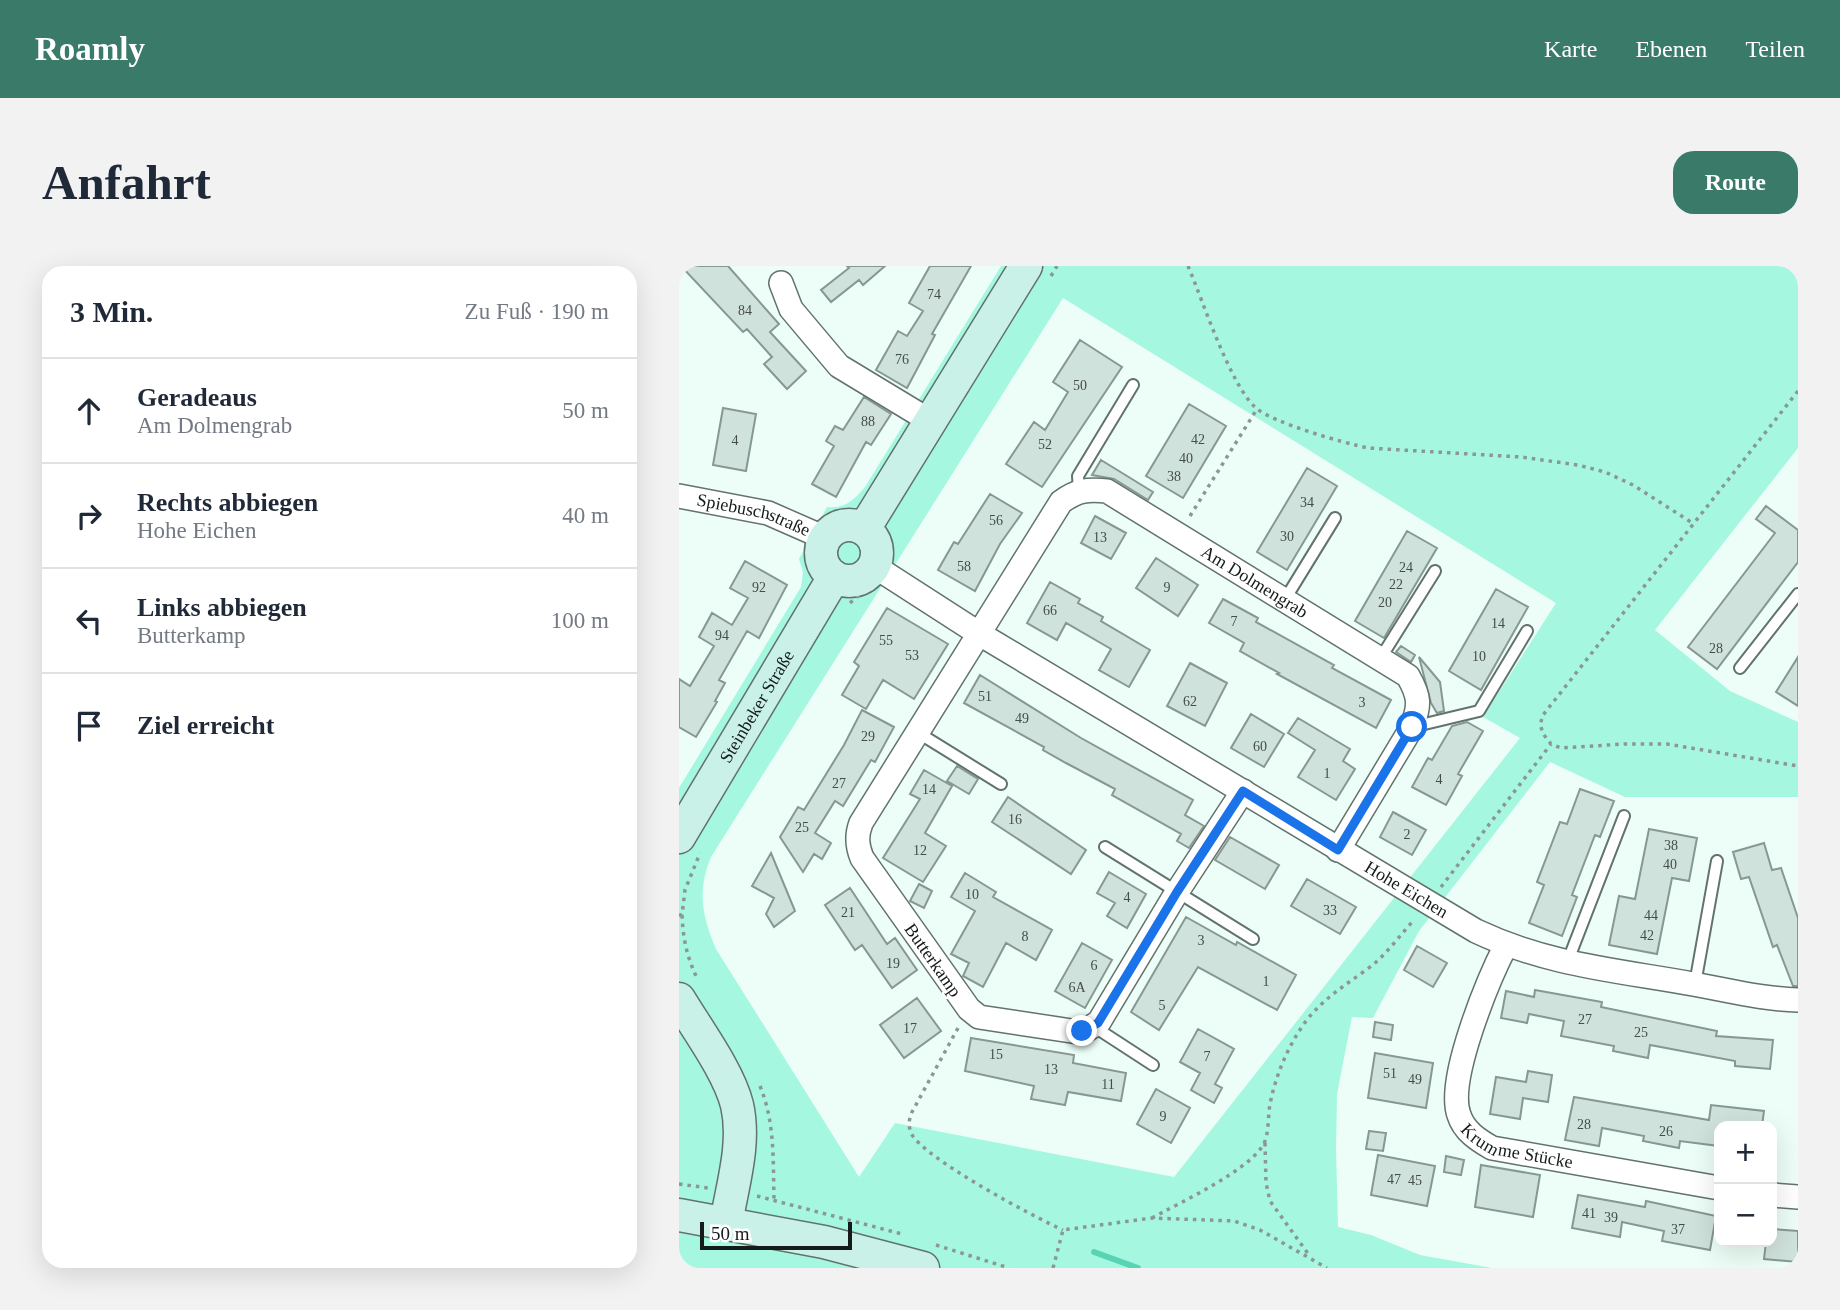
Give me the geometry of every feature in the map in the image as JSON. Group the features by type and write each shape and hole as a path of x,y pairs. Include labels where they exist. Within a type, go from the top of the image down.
{"street":[{"path":"864,529 1026,266"},
{"path":"781,283 790,309 839,366 930,421"},
{"path":"978,633 1061,502 1079,491"},
{"name":"Am Dolmengrab","path":"1079,491 1107,491 1408,676 1416,690 1419,708 1412,727 1338,850"},
{"name":"Spiebuschstraße","path":"679,496 768,513 825,538"},
{"path":"853,525 864,529 876,545 874,566 867,575 856,580 834,577 821,559 825,538 832,530 842,526 853,525"},
{"name":"Hohe Eichen","path":"874,566 978,633 1476,931 1506,945 1567,963 1759,997 1798,1000"},
{"name":"Steinbeker Straße","path":"679,837 834,577"},
{"name":"Butterkamp","path":"978,633 861,823 857,834 858,848 862,859 968,1009 979,1017 1078,1032 1093,1026"},
{"path":"1093,1026 1098,1023 1177,892 1243,791"},
{"name":"Krumme Stücke","path":"1506,945 1488,980 1467,1043 1456,1098 1458,1113 1465,1127 1476,1139 1493,1148 1714,1187"},
{"path":"679,999 724,1075 737,1104 739,1152 726,1224"},
{"path":"1777,1195 1798,1197"},
{"path":"679,1216 824,1242 923,1268"}],"lane":[{"path":"1079,491 1078,476 1132,385"},
{"path":"1284,601 1335,518"},
{"path":"1380,659 1434,570"},
{"path":"1740,668 1798,594"},
{"path":"1412,727 1479,711 1527,631"},
{"path":"917,732 1000,784"},
{"path":"1567,963 1624,816"},
{"path":"1105,847 1253,939"},
{"path":"1695,984 1717,861"},
{"path":"1093,1026 1153,1065"}],"path":[{"path":"1188,266 1232,372 1258,409 1343,442 1368,448 1552,460 1605,471 1633,485 1694,524"},
{"path":"1798,391 1543,715 1541,725 1544,736 1551,744 1561,748 1667,744 1798,766"},
{"path":"1177,536 1258,409"},
{"path":"1311,1257 1270,1202 1266,1183 1265,1141 1274,1086 1293,1041 1324,1000 1347,981 1368,969 1428,903 1551,744"},
{"path":"968,1009 909,1121 910,1131 916,1141 947,1164 1015,1206 1063,1230 1152,1219 1234,1221 1260,1230 1327,1268"},
{"path":"1152,1219 1242,1166 1255,1156 1265,1141"},
{"path":"1053,1268 1063,1230"}],"green space":[{"path":"1001,266 1798,266 1798,448 1655,630 1730,691 1798,722 1798,797 1625,797 1550,762 1419,931 1373,1018 1352,1017 1337,1094 1338,1227 1371,1235 1420,1255 1492,1268 679,1268 679,788 801,587 803,572 799,559 827,507 839,507 849,503 865,487","holes":["1063,298 1556,603 1483,717 1520,738 1174,1177 895,1123 859,1177 716,949 707,925 703,903 704,881 711,857"]}],"building":[{"path":"681,266 728,266 779,324 770,332 806,371 787,389 764,364 772,357 747,329 743,332"},
{"path":"847,266 885,266 863,285 859,280 831,302 821,290 849,268"},
{"path":"930,266 971,266 932,334 935,335 907,388 876,370 898,331 907,336 923,311 909,303"},
{"path":"1080,340 1122,367 1042,487 1006,464 1034,422 1045,430 1068,392 1053,382"},
{"path":"864,397 891,414 871,445 866,442 836,497 812,484 834,446 826,441 835,426 843,430"},
{"path":"1189,404 1226,426 1183,498 1146,476"},
{"path":"723,408 756,414 746,471 713,465"},
{"path":"1101,460 1153,492 1148,500 1114,479 1092,475"},
{"path":"1307,468 1337,486 1287,570 1257,552"},
{"path":"990,494 1022,513 1000,544 975,591 938,570 954,542 958,544"},
{"path":"1766,506 1798,530 1798,562 1717,669 1688,647 1775,533 1756,519"},
{"path":"1095,516 1126,533 1111,559 1081,543"},
{"path":"1407,531 1437,548 1384,638 1355,621"},
{"path":"1156,558 1198,585 1178,616 1136,588"},
{"path":"745,561 787,585 759,638 747,631 719,680 725,683 696,737 679,727 679,679 690,686 714,646 699,637 712,613 732,625 748,598 730,588"},
{"path":"1050,582 1080,599 1078,603 1103,617 1101,621 1150,650 1129,687 1099,670 1111,649 1066,623 1057,640 1027,623"},
{"path":"1496,589 1528,607 1481,690 1449,671"},
{"path":"1223,599 1258,618 1256,622 1334,665 1332,668 1391,700 1376,728 1240,651 1244,643 1209,623"},
{"path":"887,608 948,644 914,699 883,680 866,709 842,695 859,666 854,662"},
{"path":"1401,646 1415,655 1411,662 1396,652"},
{"path":"1419,657 1440,682 1444,711 1437,713 1431,703"},
{"path":"1798,657 1798,706 1776,692"},
{"path":"1190,663 1227,683 1205,726 1167,706"},
{"path":"980,675 1081,738 1193,800 1185,815 1204,826 1189,848 1177,841 1181,834 1112,795 1115,789 964,703"},
{"path":"862,710 894,727 875,762 871,760 843,806 835,801 815,833 831,843 822,859 814,854 803,872 780,837 798,807 804,810"},
{"path":"1251,714 1284,734 1264,767 1231,748"},
{"path":"1298,718 1350,749 1343,761 1355,769 1336,800 1298,777 1315,750 1288,733"},
{"path":"1467,722 1483,731 1458,774 1462,776 1446,805 1412,787 1428,758 1432,760 1452,726"},
{"path":"957,766 978,779 969,794 947,781"},
{"path":"924,770 952,786 925,833 946,846 923,882 883,858 920,799 910,794"},
{"path":"1580,789 1614,801 1600,837 1595,835 1572,895 1577,897 1562,936 1529,923 1544,885 1537,882 1560,822 1567,824"},
{"path":"1008,797 1086,850 1071,874 992,822"},
{"path":"1393,812 1426,830 1412,855 1380,837"},
{"path":"1649,829 1697,838 1689,881 1672,878 1657,954 1609,945 1619,896 1635,899"},
{"path":"1230,837 1279,865 1265,889 1215,860"},
{"path":"1764,843 1772,870 1781,868 1798,918 1798,986 1793,986 1777,945 1773,947 1749,877 1741,879 1733,852"},
{"path":"771,853 795,911 774,927 766,914 774,898 752,886"},
{"path":"1109,872 1146,894 1127,928 1107,916 1115,903 1097,893"},
{"path":"965,873 996,892 993,897 1052,930 1036,960 1006,943 983,987 963,976 969,963 951,954 975,911 951,897"},
{"path":"1307,879 1356,907 1340,934 1291,906"},
{"path":"919,884 932,891 924,908 910,901"},
{"path":"850,888 887,944 895,938 917,970 892,988 862,945 855,950 825,905"},
{"path":"1186,917 1296,975 1277,1010 1198,967 1159,1030 1131,1012"},
{"path":"1082,943 1112,960 1085,1008 1055,991"},
{"path":"1417,946 1447,963 1433,987 1404,970"},
{"path":"1535,990 1602,1002 1601,1007 1717,1031 1716,1036 1773,1040 1770,1069 1735,1066 1735,1061 1650,1045 1648,1058 1613,1051 1614,1046 1561,1036 1564,1021 1529,1014 1527,1023 1501,1018 1506,991 1534,997"},
{"path":"917,998 941,1031 904,1058 880,1025"},
{"path":"1375,1022 1393,1025 1391,1040 1373,1037"},
{"path":"1198,1029 1234,1049 1215,1084 1222,1088 1214,1103 1191,1090 1200,1073 1180,1062"},
{"path":"971,1038 1074,1055 1073,1063 1126,1073 1121,1101 1068,1092 1065,1105 1031,1099 1034,1086 965,1071"},
{"path":"1375,1053 1433,1063 1426,1108 1368,1098"},
{"path":"1528,1071 1552,1075 1548,1102 1523,1098 1520,1119 1490,1114 1496,1077 1526,1082"},
{"path":"1156,1089 1190,1108 1171,1143 1137,1124"},
{"path":"1574,1097 1709,1120 1711,1105 1764,1111 1763,1121 1714,1121 1714,1145 1680,1141 1679,1148 1643,1141 1644,1136 1602,1128 1599,1146 1565,1140"},
{"path":"1369,1131 1386,1133 1383,1151 1366,1149"},
{"path":"1378,1155 1435,1166 1427,1206 1371,1195"},
{"path":"1446,1156 1464,1160 1461,1175 1444,1172"},
{"path":"1481,1165 1540,1175 1533,1217 1475,1207"},
{"path":"1578,1195 1645,1207 1646,1201 1714,1216 1710,1250 1662,1241 1664,1231 1622,1222 1620,1237 1572,1228"},
{"path":"1777,1229 1798,1231 1798,1262 1764,1259 1765,1247 1777,1247"}],"waterway":[{"path":"1094,1252 1138,1268"}],"route":[{"path":"1082,1031 1098,1023 1177,892 1243,791 1338,850 1412,727"}]}
